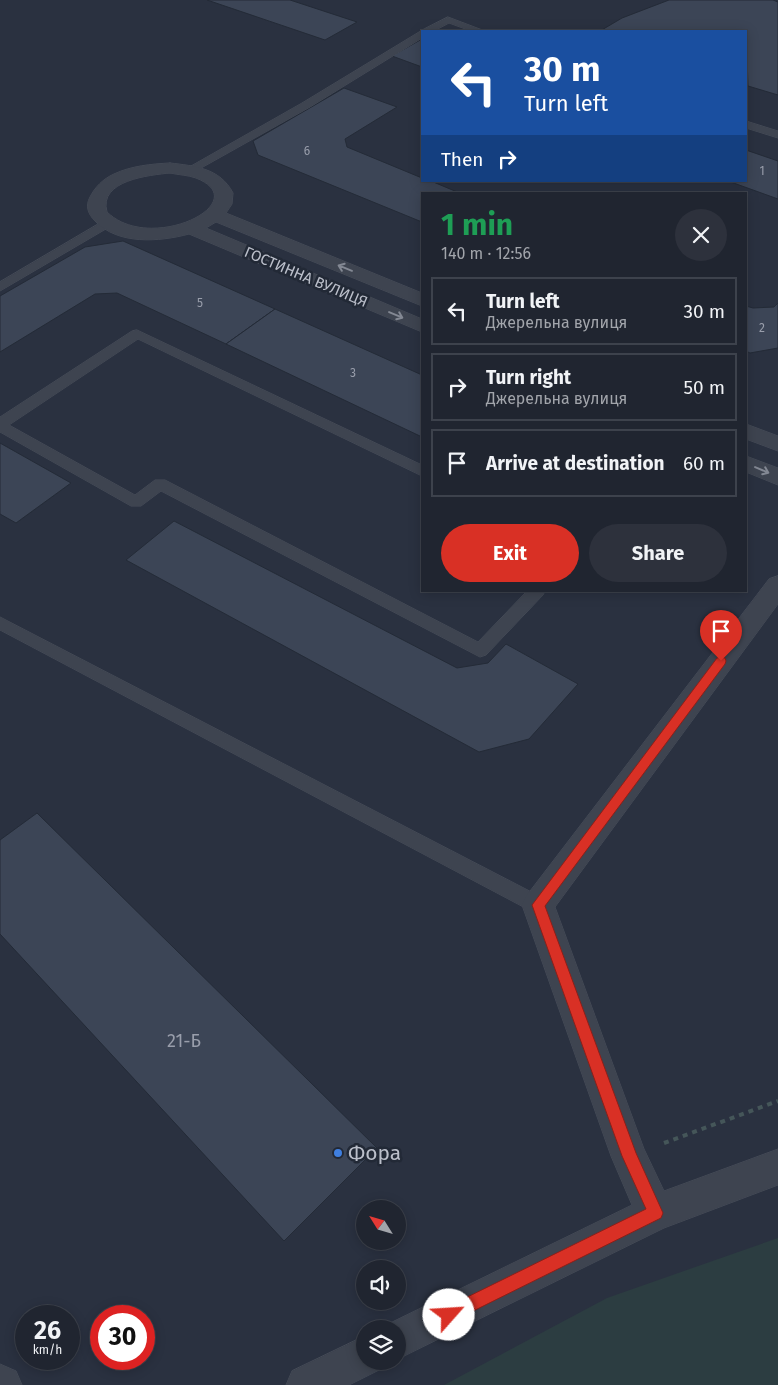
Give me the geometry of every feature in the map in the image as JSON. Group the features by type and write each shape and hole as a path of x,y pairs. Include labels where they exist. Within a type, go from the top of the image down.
{"street":[{"path":"170,168 190,170 207,176 219,184 225,194 223,205 215,216 190,228 162,234 140,234 121,230 107,223 98,214 96,203 101,192 112,182 129,175 149,170 170,168"},
{"name":"ГОСТИННА ВУЛИЦЯ","path":"215,216 421,300"},
{"name":"ГОСТИННА ВУЛИЦЯ","path":"190,228 421,326"},
{"path":"747,432 778,444"},
{"path":"747,463 778,477"},
{"path":"655,1213 630,1156 538,905 778,585"},
{"path":"406,1336 655,1213 778,1167"},
{"path":"306,1385 356,1360"}],"lane":[{"path":"429,30 448,20 477,30"},
{"path":"190,170 289,114 421,35"},
{"path":"747,124 778,135"},
{"path":"0,287 107,223"},
{"path":"421,471 137,334 0,425 136,502 160,484 480,651 535,592"},
{"path":"0,623 538,905"}],"path":[{"path":"630,1156 778,1101"}],"shaded area":[{"path":"778,1238 778,1385 444,1385 607,1298"}],"building":[{"path":"207,0 290,0 357,22 325,40"},
{"path":"669,0 773,0 778,2 778,95 748,86 747,30 602,30 622,18"},
{"path":"421,40 421,67 392,56"},
{"path":"344,88 397,107 345,139 347,147 421,178 421,182 433,182 457,192 421,192 421,222 258,155 253,141"},
{"path":"747,150 778,161 778,199 731,182 747,182"},
{"path":"123,241 275,309 226,344 117,293 95,294 0,352 0,296 85,247"},
{"path":"778,303 778,348 750,353 747,352 747,306 753,308 774,307"},
{"path":"275,309 421,375 421,437 226,344"},
{"path":"0,443 71,483 16,523 0,514"},
{"path":"174,521 457,668 488,663 506,644 578,684 529,739 479,752 126,560"},
{"path":"37,813 377,1148 284,1241 0,934 0,840"}],"place":[{"name":"Фора","path":"338,1153"}],"route":[{"path":"449,1315 655,1213 630,1156 538,905 721,661"}]}
